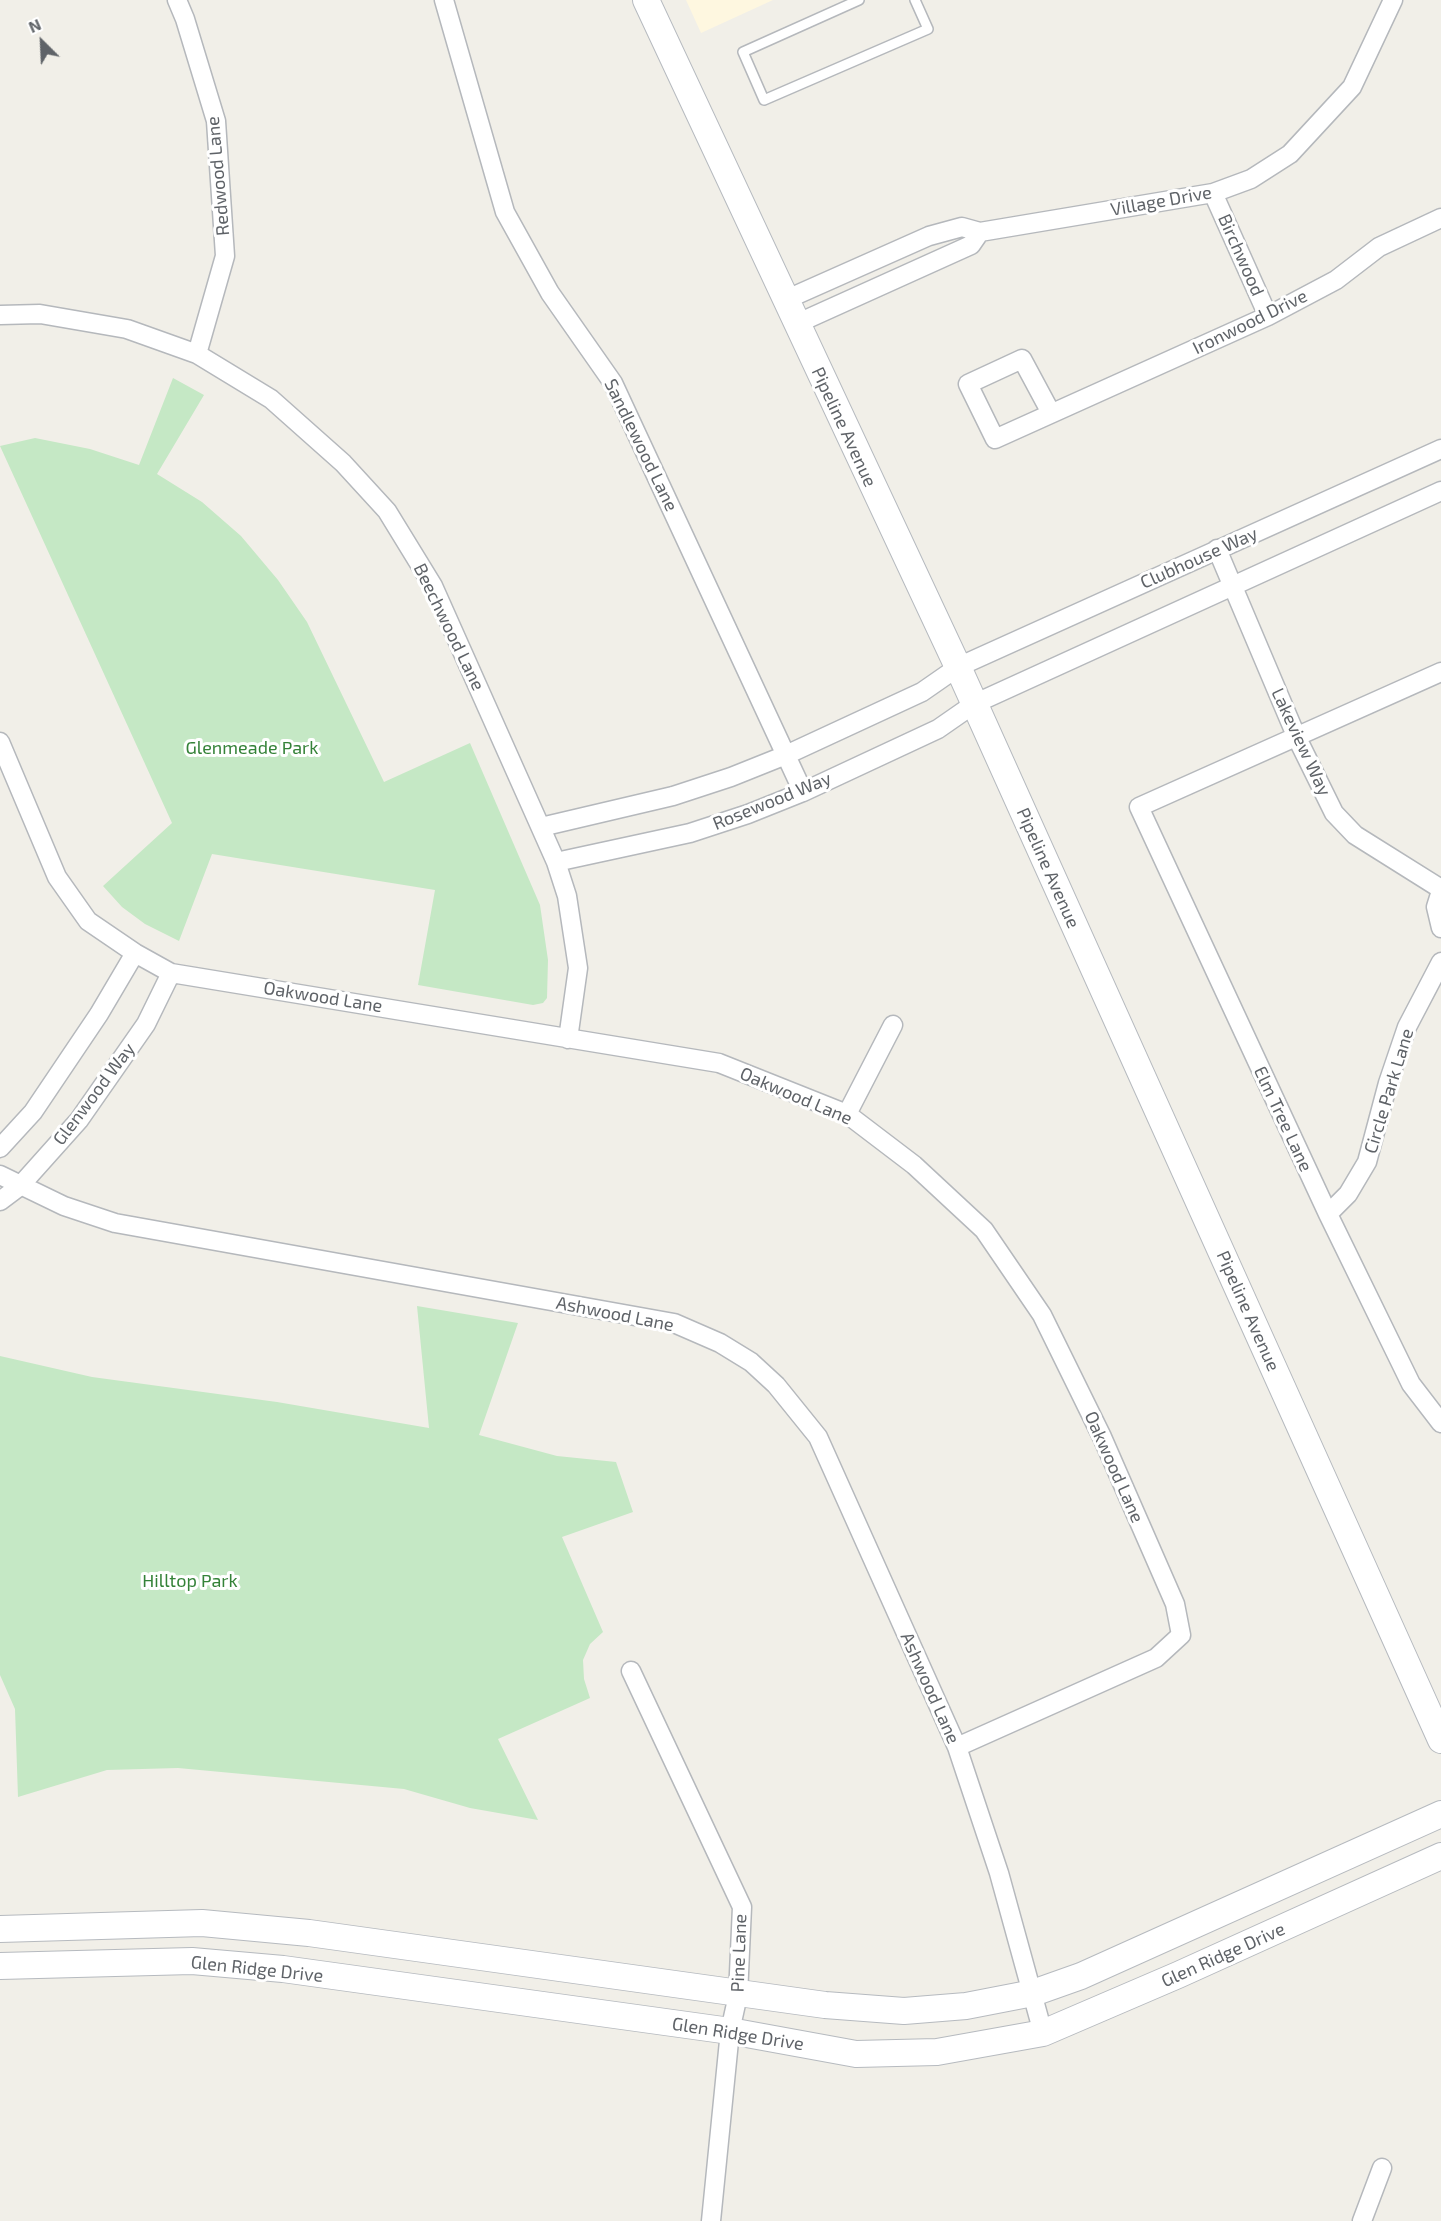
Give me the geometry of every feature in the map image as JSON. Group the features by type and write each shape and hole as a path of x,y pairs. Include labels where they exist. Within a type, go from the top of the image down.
{"street":[{"name":"Redwood Lane","path":"177,0 216,121 225,256 197,354"},
{"name":"Sandlewood Lane","path":"444,0 505,212 550,293 613,382 803,792"},
{"name":"Pipeline Avenue","path":"646,0 958,667 1441,1740"},
{"name":"Village Drive","path":"785,300 940,233 962,227 980,232 1213,193 1251,178 1290,154 1345,96 1352,87 1393,0"},
{"name":"Birchwood","path":"1213,193 1268,316"},
{"name":"Ironwood Drive","path":"1051,413 1023,359 968,384 995,439 1268,316 1336,280 1379,247 1441,218"},
{"path":"796,324 970,245 980,232"},
{"path":"862,266 874,288"},
{"name":"Beechwood Lane","path":"0,315 40,314 127,329 197,354 271,399 343,463 387,511 433,586 556,862 567,896 578,968 568,1039"},
{"name":"Clubhouse Way","path":"958,667 1441,449"},
{"path":"974,704 1441,491"},
{"name":"Lakeview Way","path":"1217,549 1297,738 1334,813 1355,835 1441,890"},
{"name":"Rosewood Way","path":"541,827 674,796 731,777 786,755 922,692 958,667"},
{"path":"1297,738 1441,672"},
{"name":"Rosewood Way","path":"556,862 690,833 748,814 803,792 938,729 974,704"},
{"name":"Elm Tree Lane","path":"1297,738 1139,807 1328,1214 1411,1384 1441,1424"},
{"name":"Oakwood Lane","path":"0,742 57,877 88,921 135,953 171,973 719,1063 846,1114 914,1165 984,1230 1042,1316 1102,1437 1175,1605 1181,1635 1156,1658 957,1748"},
{"path":"1441,890 1436,908 1441,928"},
{"path":"0,1148 33,1112 99,1014 135,953"},
{"name":"Circle Park Lane","path":"1328,1214 1348,1194 1367,1162 1388,1083 1407,1027 1441,962"},
{"name":"Glenwood Way","path":"0,1201 20,1186 79,1120 146,1024 171,973"},
{"path":"846,1114 893,1025"},
{"name":"Ashwood Lane","path":"0,1175 64,1206 115,1223 674,1323 720,1343 750,1362 776,1385 818,1437 957,1748 999,1873 1043,2033"},
{"name":"Pine Lane","path":"631,1671 742,1907 738,1995 730,2031 711,2221"},
{"name":"Glen Ridge Drive","path":"0,1929 214,1924 309,1933 738,1995 904,2011 966,2006 1033,1993 1081,1976 1441,1814"},
{"name":"Glen Ridge Drive","path":"0,1966 192,1961 272,1968 730,2031 856,2054 937,2052 1043,2033 1189,1971 1441,1856"},
{"path":"1362,2221 1383,2168"}],"lane":[{"path":"859,0 742,52 764,100 928,28 915,0"}],"shaded area":[{"path":"686,0 773,0 701,33"}],"green space":[{"name":"Glenmeade Park","path":"173,378 204,395 157,474 202,502 241,536 278,580 307,622 384,782 470,743 540,905 548,960 547,998 543,1003 533,1005 418,985 435,890 212,854 179,941 145,924 122,907 103,886 172,823 0,446 35,438 90,449 139,465"},
{"name":"Hilltop Park","path":"417,1306 518,1323 479,1435 557,1456 616,1462 633,1512 562,1537 603,1632 590,1644 583,1660 584,1679 590,1698 498,1739 538,1820 470,1808 404,1789 178,1768 107,1770 18,1797 15,1709 0,1675 0,1356 92,1377 277,1402 429,1428"}]}
